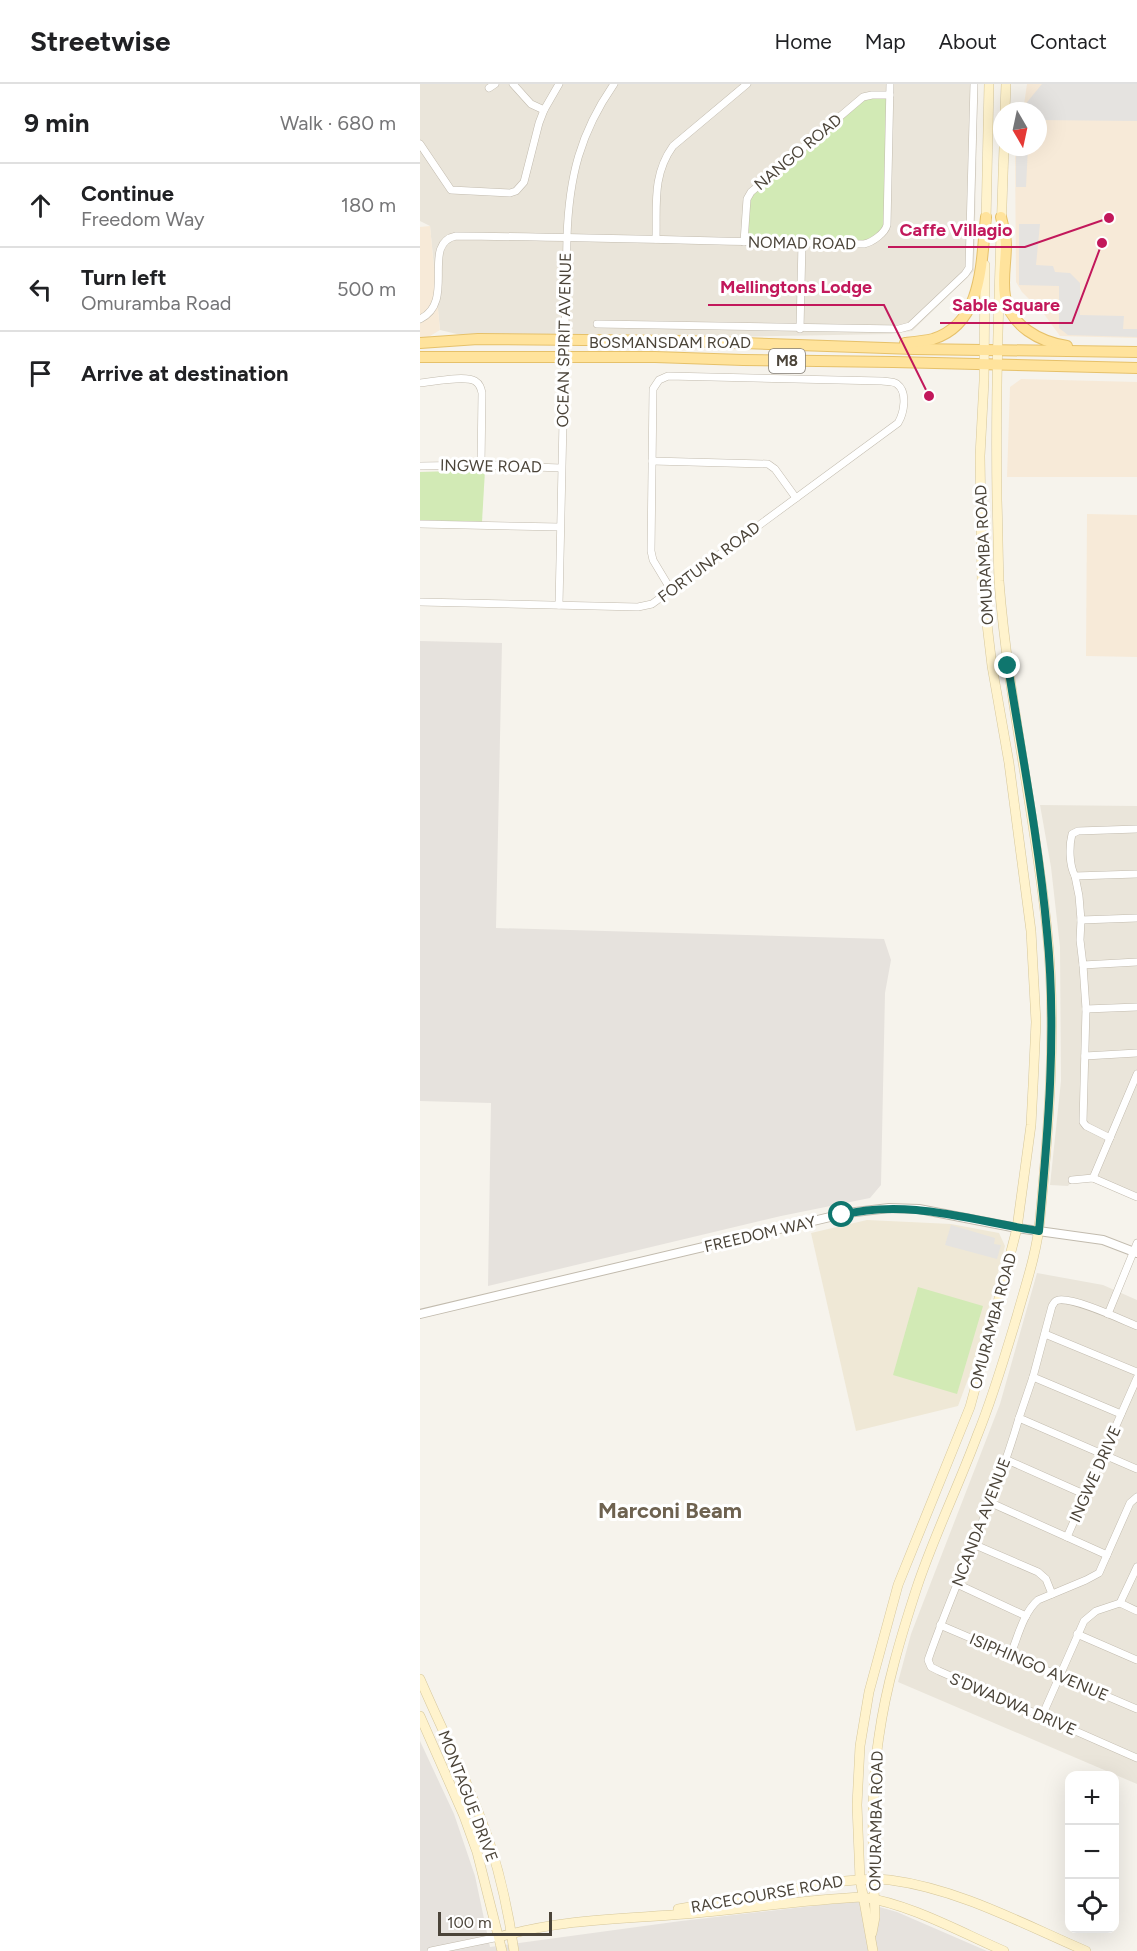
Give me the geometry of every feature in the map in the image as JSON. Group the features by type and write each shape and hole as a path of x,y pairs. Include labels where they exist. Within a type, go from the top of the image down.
{"main road":[{"name":"OMURAMBA ROAD","path":"873,1951 860,1879 858,1775 860,1746 869,1692 898,1585 970,1407 1017,1228 1031,1115 1036,1022 1035,976 1020,845 992,666 982,582 980,456 989,84"},
{"path":"1005,102 1006,84"},
{"name":"OMURAMBA ROAD","path":"871,1939 875,1917 873,1804 875,1773 878,1740 890,1678 918,1584 998,1379 1032,1266 1039,1231 1051,1079 1050,975 1047,931 1008,666 999,579 996,439 1004,156"},
{"path":"875,346 933,339 962,320 978,284 986,217"},
{"path":"1001,217 1005,237 1005,296 1017,321 1036,337 1047,342 1097,352"},
{"name":"BOSMANSDAM ROAD","path":"420,343 478,339 745,342 983,350 1137,352"},
{"name":"BOSMANSDAM ROAD","path":"420,357 492,355 565,358 655,357 1137,368"},
{"name":"MONTAGUE DRIVE","path":"420,1679 489,1842 512,1933 514,1951"},
{"name":"MONTAGUE DRIVE","path":"420,1716 475,1845 502,1951"},
{"name":"RACECOURSE ROAD","path":"616,1918 860,1879 889,1880 934,1888 1086,1951"},
{"name":"RACECOURSE ROAD","path":"499,1937 566,1922 862,1897 874,1898 941,1923 1004,1951"}],"street":[{"path":"513,84 531,104 544,110"},
{"path":"420,144 451,190 510,193 516,191 524,182 544,110 559,84"},
{"name":"OCEAN SPIRIT AVENUE","path":"559,605 570,189 578,153 590,123 614,84"},
{"path":"656,239 658,177 668,154 673,147 747,84"},
{"name":"NOMAD ROAD","path":"420,319 428,315 436,303 439,251 450,237 869,243 886,228 891,84"},
{"path":"597,324 800,329 905,328 910,326 968,270 970,264 974,84"},
{"name":"NANGO ROAD","path":"744,242 747,199 751,192 863,97 890,95"},
{"path":"800,329 802,243"},
{"name":"FORTUNA ROAD","path":"420,602 644,606 656,602 898,423 903,403 902,390 894,382 882,381 663,377 653,389 652,461"},
{"path":"420,383 467,379 479,385 482,393 481,465"},
{"path":"671,590 651,556 652,461 766,463 775,469 796,498"},
{"name":"INGWE ROAD","path":"420,466 481,465 561,468"},
{"path":"420,524 560,527"},
{"path":"1110,1138 1086,1126 1083,1122 1086,1009 1080,940 1080,903 1071,861 1071,840 1072,834 1078,831 1137,829"},
{"path":"1075,876 1137,874"},
{"path":"1081,920 1137,918"},
{"path":"1083,965 1137,962"},
{"path":"1086,1009 1137,1007"},
{"path":"1085,1056 1137,1053"},
{"path":"1093,1178 1137,1074"},
{"path":"1072,1180 1093,1178 1137,1197"},
{"name":"FREEDOM WAY","path":"420,1314 858,1211 889,1208 919,1209 1017,1228 1103,1240 1136,1249"},
{"path":"1136,1249 1108,1314 1137,1326"},
{"name":"NCANDA AVENUE","path":"940,1625 1005,1460 1033,1377 1054,1302 1061,1300 1108,1314"},
{"path":"1045,1334 1137,1372"},
{"path":"1033,1377 1121,1414"},
{"name":"INGWE DRIVE","path":"1067,1538 1137,1378"},
{"path":"1019,1418 1137,1469"},
{"path":"1005,1460 1086,1495"},
{"path":"1010,1656 1033,1604 1052,1593 1099,1573 1130,1503 1137,1497"},
{"path":"989,1502 1107,1555"},
{"path":"973,1544 1038,1572 1047,1579 1052,1593"},
{"path":"1120,1603 1137,1567"},
{"path":"957,1584 1026,1616"},
{"path":"1042,1716 1077,1634 1089,1615 1120,1603 1137,1611"},
{"name":"ISIPHINGO AVENUE","path":"940,1625 1137,1709"},
{"name":"S'DWADWA DRIVE","path":"940,1625 928,1660 931,1667 1137,1758"},
{"path":"1077,1634 1137,1660"},
{"path":"431,1951 499,1937"}],"shaded area":[{"path":"420,84 978,84 974,271 912,331 891,334 565,340 478,339 440,330 430,226 420,221"},
{"path":"1027,84 1137,84 1137,338 1060,336 1016,282 1015,156 1047,156 1047,102 1024,102"},
{"path":"1042,84 1137,84 1137,121 1047,120 1047,102 1027,102"},
{"path":"1016,156 1028,156 1026,187 1016,187"},
{"path":"1019,224 1040,224 1036,265 1053,266 1055,272 1070,273 1080,283 1080,315 1124,316 1123,329 1137,329 1137,337 1068,335 1059,328 1059,286 1019,285"},
{"path":"430,226 440,330 420,342 420,227"},
{"path":"1021,379 1137,382 1137,477 1007,477 1010,387"},
{"path":"1087,514 1137,515 1137,657 1086,656"},
{"path":"420,641 502,643 496,928 884,939 891,960 885,993 881,1185 870,1198 781,1216 488,1286 491,1103 420,1101"},
{"path":"1040,805 1137,806 1137,1197 1093,1178 1072,1180 1068,1186 1050,1185 1061,1081 1060,947 1051,867"},
{"path":"867,1220 951,1224 999,1233 1005,1246 974,1363 958,1406 856,1431 811,1233"},
{"path":"951,1225 995,1238 994,1244 1001,1245 997,1259 945,1245"},
{"path":"1037,1273 1103,1285 1137,1300 1137,1784 1119,1776 1119,1771 1107,1771 898,1682 911,1634 1000,1404"},
{"path":"420,1741 454,1814 475,1876 490,1947 681,1921 858,1901 897,1912 987,1951 420,1951"}],"green space":[{"path":"890,95 886,225 870,242 744,242 745,200 863,97"},
{"path":"485,470 482,522 420,520 420,472"},
{"path":"918,1287 983,1306 957,1394 893,1375"}],"place":[{"name":"Caffe Villagio","path":"1109,218"},
{"name":"Sable Square","path":"1102,243"},
{"name":"Mellingtons Lodge","path":"929,396"}],"district":[{"name":"Marconi Beam","path":"670,1510"}],"route":[{"path":"842,1215 889,1208 919,1209 1039,1231 1051,1079 1050,975 1047,931 1030,805 1008,666"}]}
